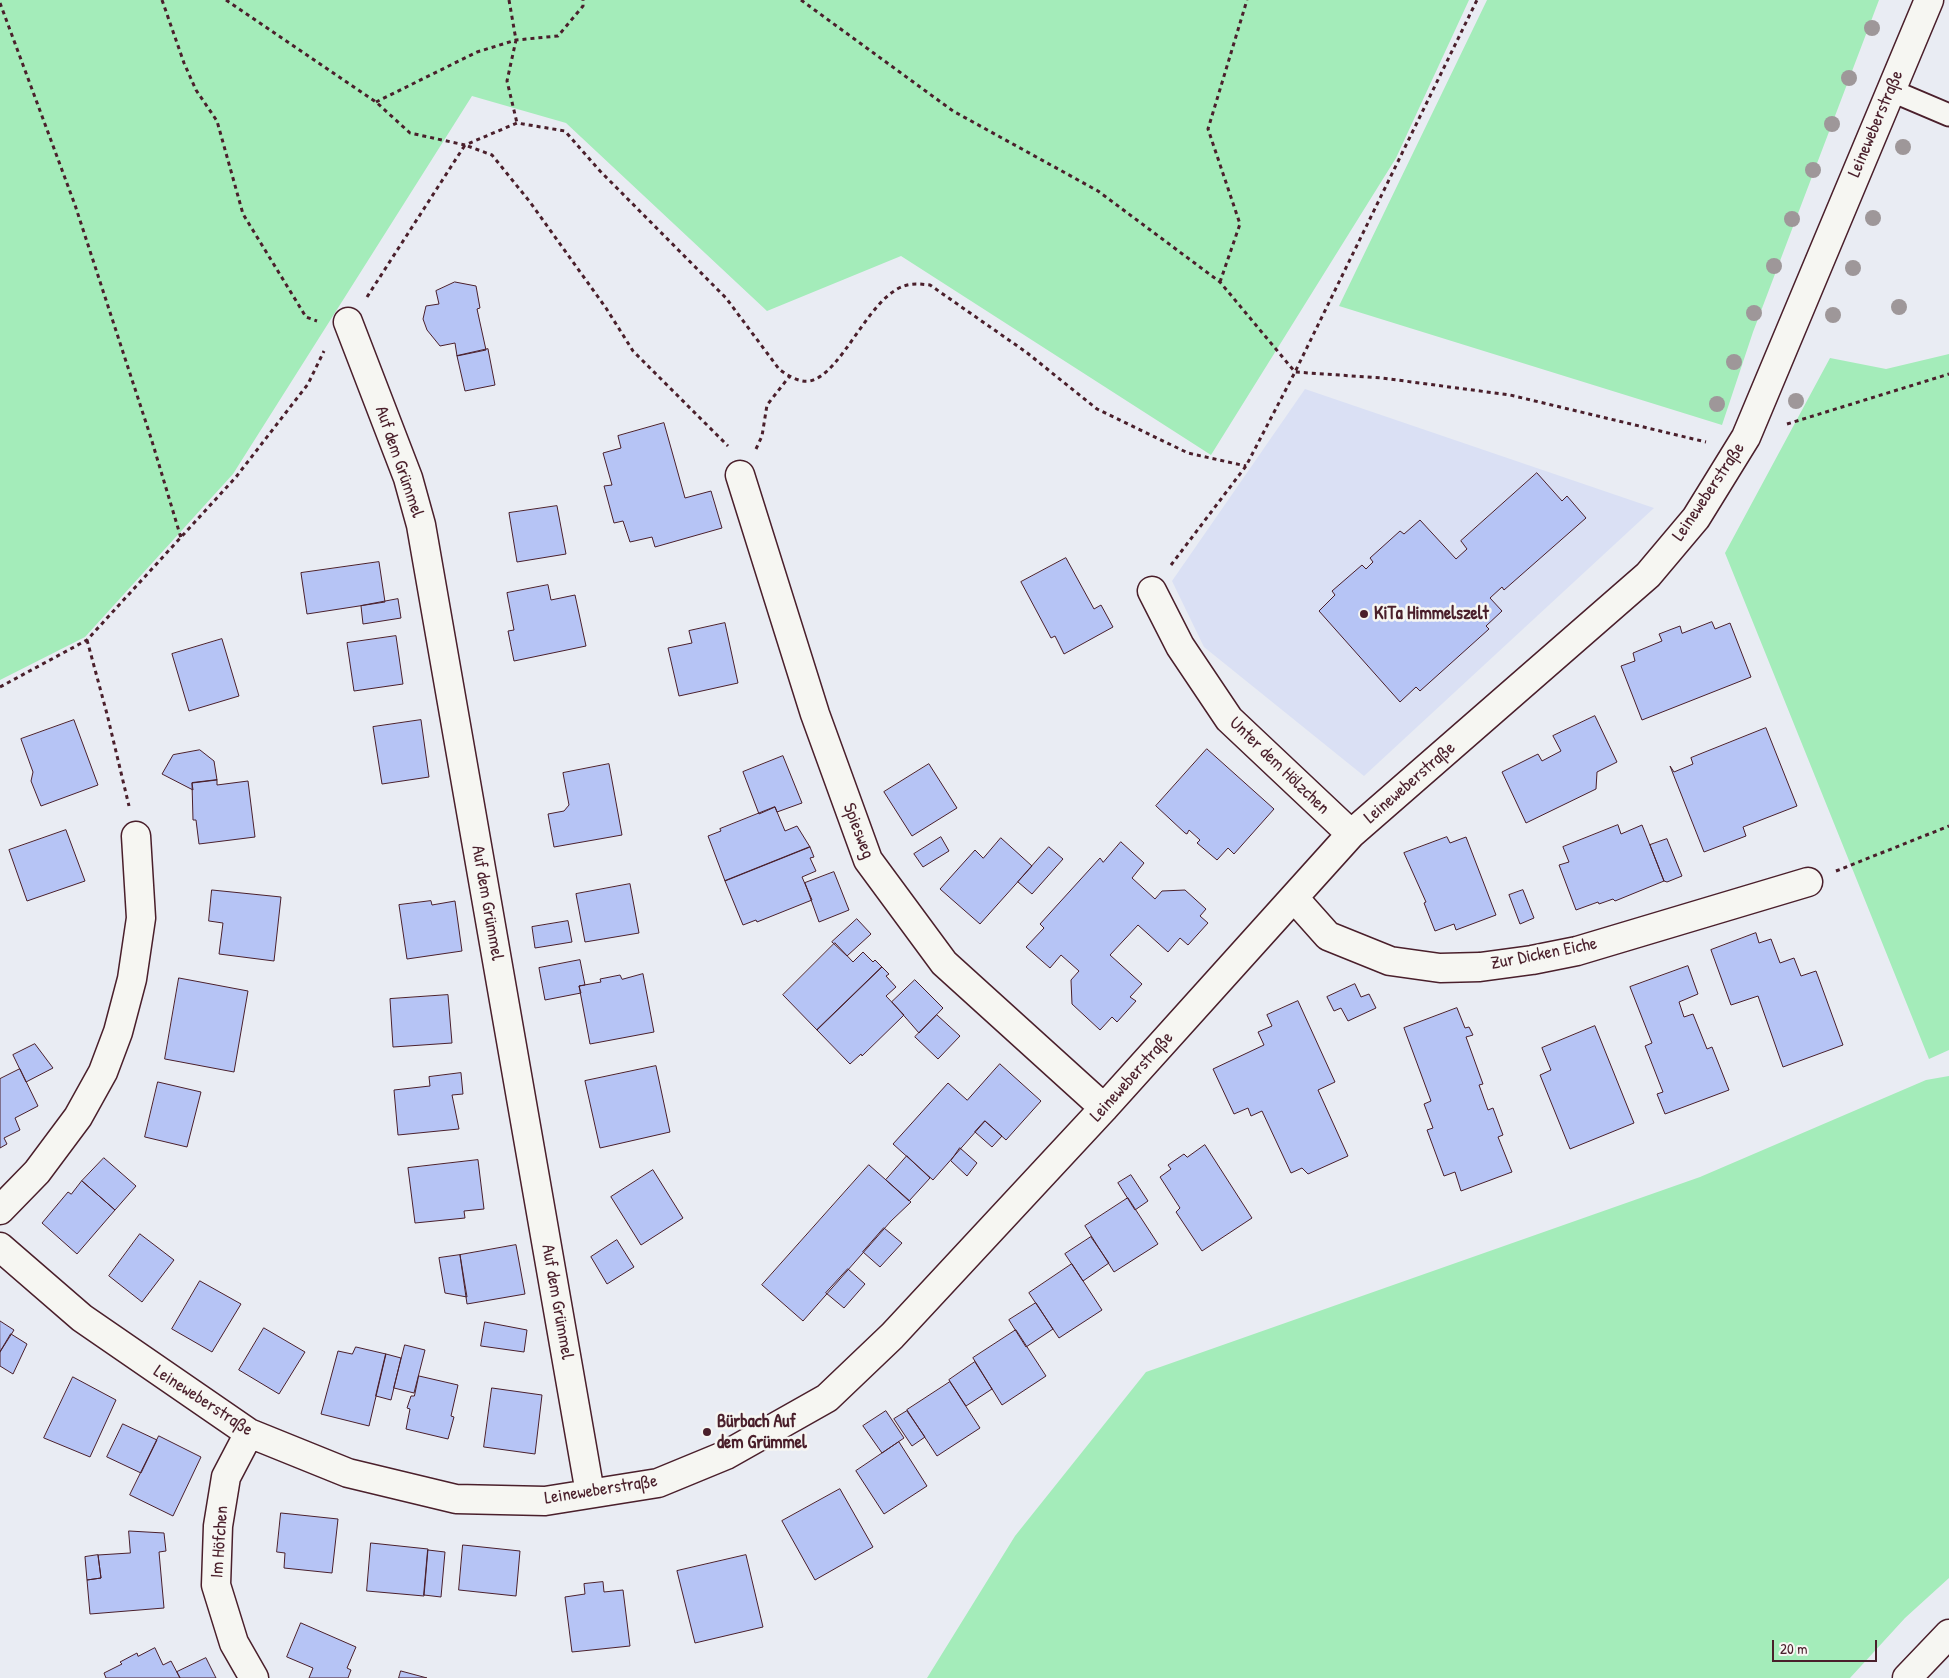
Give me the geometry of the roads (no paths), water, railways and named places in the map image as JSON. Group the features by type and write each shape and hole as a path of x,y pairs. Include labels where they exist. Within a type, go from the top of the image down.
{"street":[{"name":"Leineweberstraße","path":"0,1247 82,1318 249,1433 348,1473 456,1499 545,1501 658,1483 726,1455 827,1398 892,1336 1104,1108 1351,834 1648,575 1696,518 1746,437 1929,0"},
{"name":"Auf dem Grümmel","path":"344,326 408,478 421,525 590,1494"},
{"name":"Spiesweg","path":"740,475 816,714 868,860 944,964 1104,1108"},
{"name":"Unter dem Hölzchen","path":"1152,591 1180,646 1228,719 1351,834"},
{"path":"0,1210 37,1172 78,1116 103,1072 118,1032 132,979 142,918 136,836"},
{"name":"Zur Dicken Eiche","path":"1295,898 1328,936 1390,961 1440,968 1480,967 1577,951 1808,882"},
{"name":"Im Höfchen","path":"249,1433 226,1477 218,1526 216,1585 234,1643 254,1678"},
{"path":"1907,1678 1949,1634"}],"lane":[{"path":"1890,90 1949,115"}],"place":[{"name":"KiTa Himmelszelt","path":"1364,614"},
{"name":"Bürbach Auf dem Grümmel","path":"707,1432"}]}
